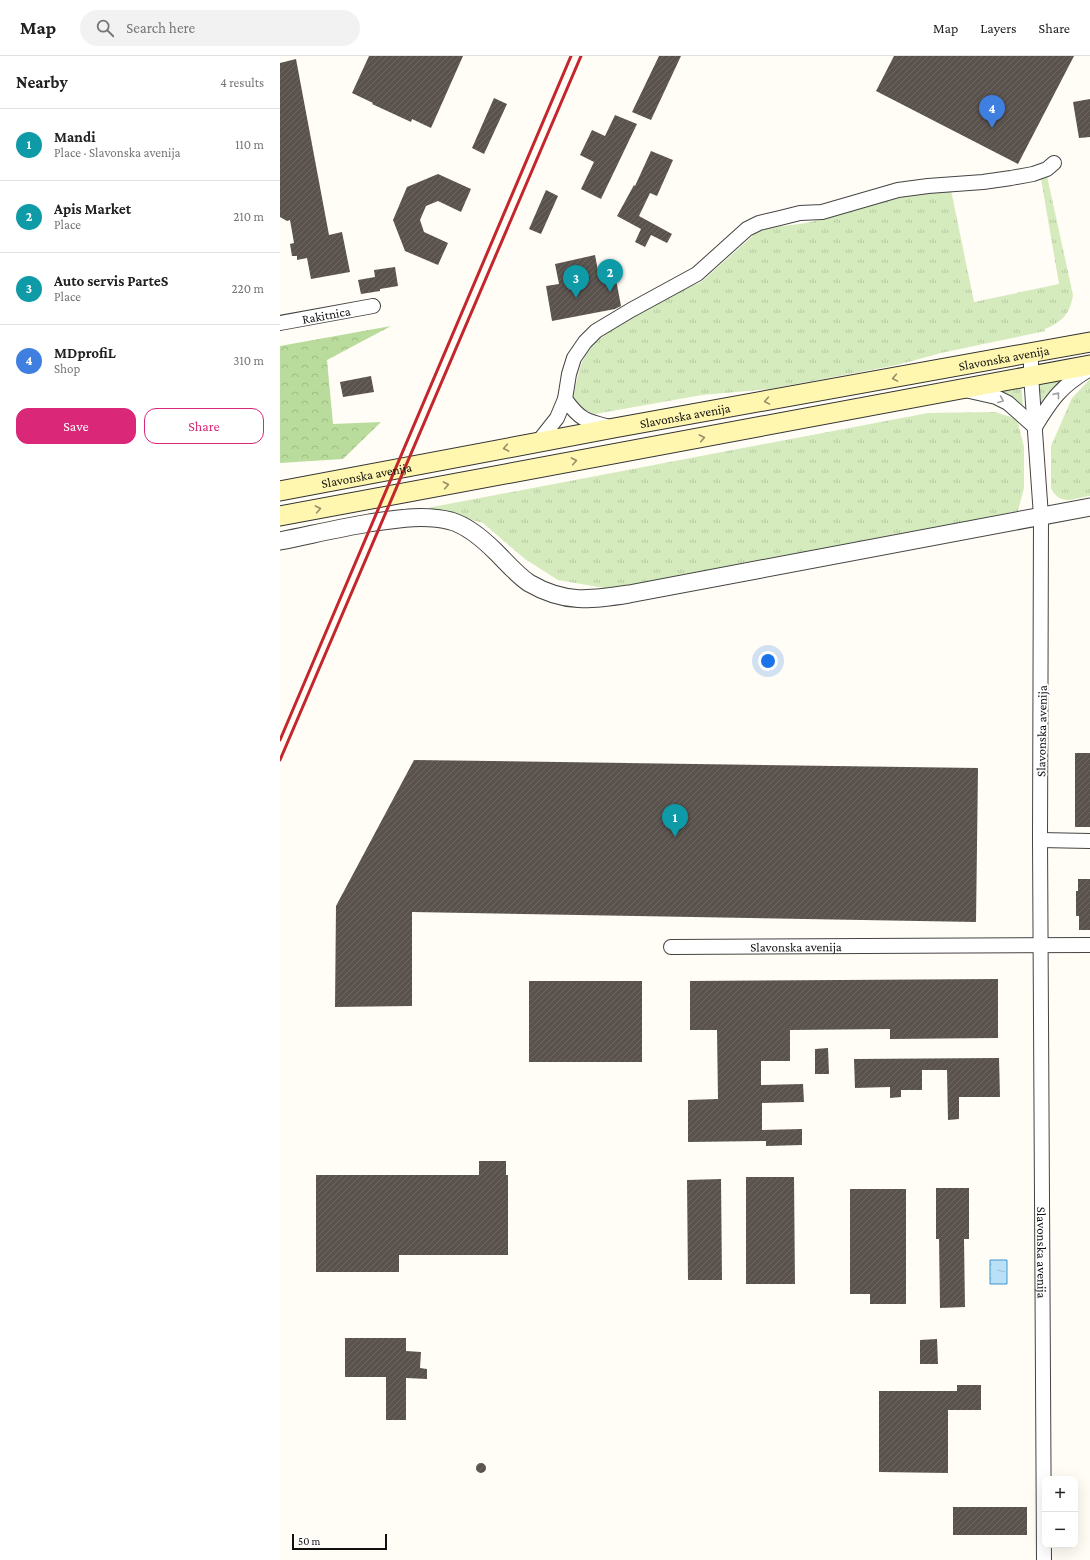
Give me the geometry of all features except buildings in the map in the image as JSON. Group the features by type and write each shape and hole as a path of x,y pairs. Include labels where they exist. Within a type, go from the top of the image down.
{"main road":[{"name":"Slavonska avenija","path":"280,491 614,428 1090,342"},
{"name":"Slavonska avenija","path":"280,516 1090,365"}],"street":[{"path":"538,442 557,418 565,399 569,374 574,358 585,342 596,331 631,310 698,274 747,229 759,223 800,213 822,212 898,190 983,182 1033,174 1048,169 1054,163"},
{"name":"Rakitnica","path":"280,323 373,306"},
{"path":"1031,353 1031,375"},
{"path":"1035,427 1048,406 1063,387 1090,369"},
{"name":"Slavonska avenija","path":"1031,375 1041,516 1042,677 1040,840 1044,1560"},
{"name":"Slavonska avenija","path":"964,389 996,397 1008,403 1035,427"},
{"path":"565,399 576,413 588,422 614,428"},
{"path":"280,541 394,519 416,517 452,521 469,529 529,582 549,592 565,597 586,600 629,594 1090,508"},
{"path":"1040,840 1090,841"},
{"name":"Slavonska avenija","path":"671,947 1090,945"}],"green space":[{"path":"1047,176 1073,295 1070,307 1061,320 1045,329 1045,331 941,353 897,365 770,389 702,395 595,414 579,407 576,404 574,390 582,362 589,350 598,341 640,311 673,294 700,283 757,232 766,229 811,222 903,197 951,190 974,302 1059,284 1041,179"},
{"path":"391,326 327,360 333,424 381,422 343,459 280,463 280,346"},
{"path":"1062,379 1043,403 1041,402 1039,380"},
{"path":"1090,379 1090,496 1068,500 1063,499 1059,498 1051,488 1051,446 1072,398"},
{"path":"1021,385 1023,404 1021,406 998,394 998,388"},
{"path":"995,412 1017,419 1024,447 1024,488 1018,511 622,591 558,580 525,559 483,523 427,508 928,413"}],"water":[{"path":"990,1260 1007,1260 1007,1284 990,1284"}],"railway":[{"path":"280,740 571,56"},
{"path":"280,760 581,56"}],"place":[{"name":"MDprofiL","path":"992,128"},
{"name":"Apis Market","path":"610,292"},
{"name":"Auto servis ParteS","path":"576,298"},
{"name":"Mandi","path":"675,837"}]}
